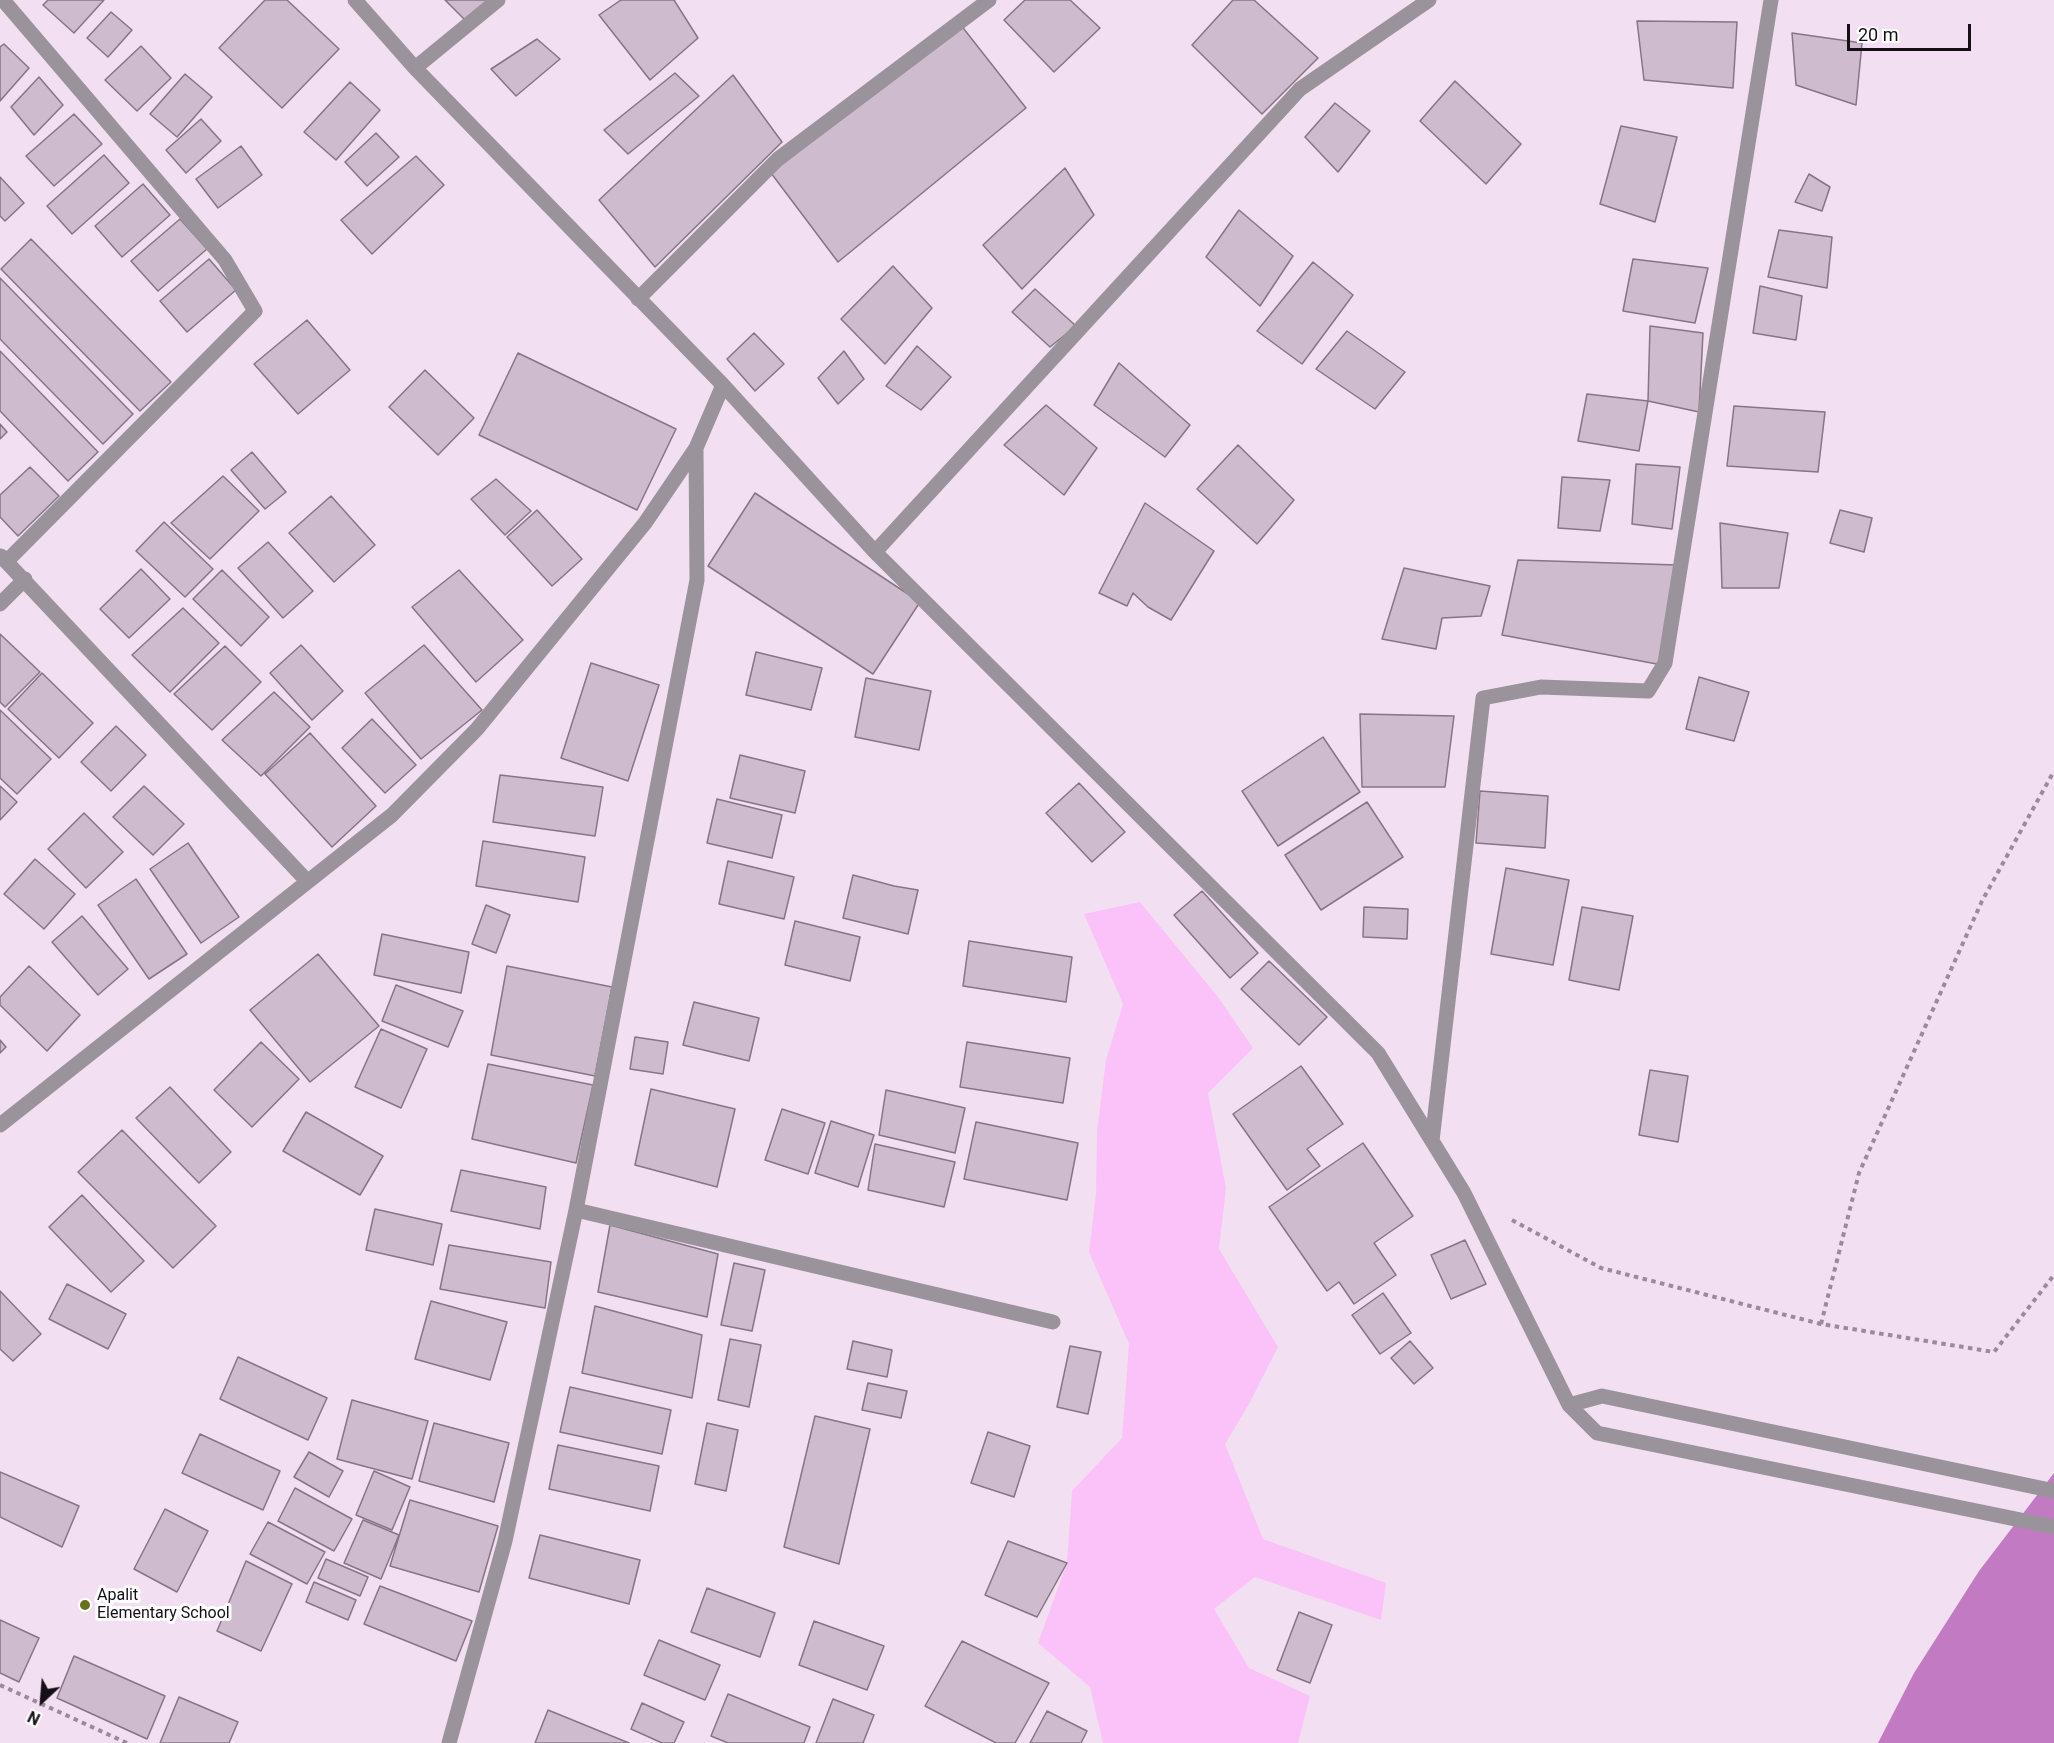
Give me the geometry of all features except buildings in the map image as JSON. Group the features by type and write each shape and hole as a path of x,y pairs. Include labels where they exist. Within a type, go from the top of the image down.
{"street":[{"path":"3,0 225,260 255,311 3,558 307,881"},
{"path":"355,0 415,68 723,385 875,552 1377,1053 1464,1193 1569,1405 1597,1433 2054,1527"},
{"path":"415,68 498,0"},
{"path":"638,298 778,159 989,0"},
{"path":"875,552 1300,89 1429,0"},
{"path":"1432,1141 1483,698 1541,687 1648,691 1665,663 1771,0"},
{"path":"0,1125 392,815 477,729 645,523 696,448 723,385"},
{"path":"449,1743 505,1540 576,1210 697,580 696,448"},
{"path":"0,604 25,579"},
{"path":"576,1210 1053,1322"},
{"path":"1569,1405 1602,1396 2054,1491"}],"path":[{"path":"1821,1324 1859,1173 1982,901 2054,771"},
{"path":"1464,1193 1600,1268 1821,1324 1994,1352 2054,1275"},
{"path":"0,1685 127,1743"}],"shaded area":[{"path":"1140,902 1218,997 1253,1048 1208,1093 1226,1188 1219,1249 1278,1347 1249,1404 1225,1444 1263,1539 1386,1583 1381,1620 1255,1577 1214,1609 1249,1668 1310,1696 1298,1743 1103,1743 1090,1687 1038,1643 1067,1563 1072,1491 1122,1438 1129,1344 1089,1252 1096,1193 1097,1131 1106,1060 1123,1004 1084,914"},
{"path":"2054,1473 2054,1743 1878,1743 1914,1673 1979,1571"}],"place":[{"name":"Apalit Elementary School","path":"85,1605"}]}
